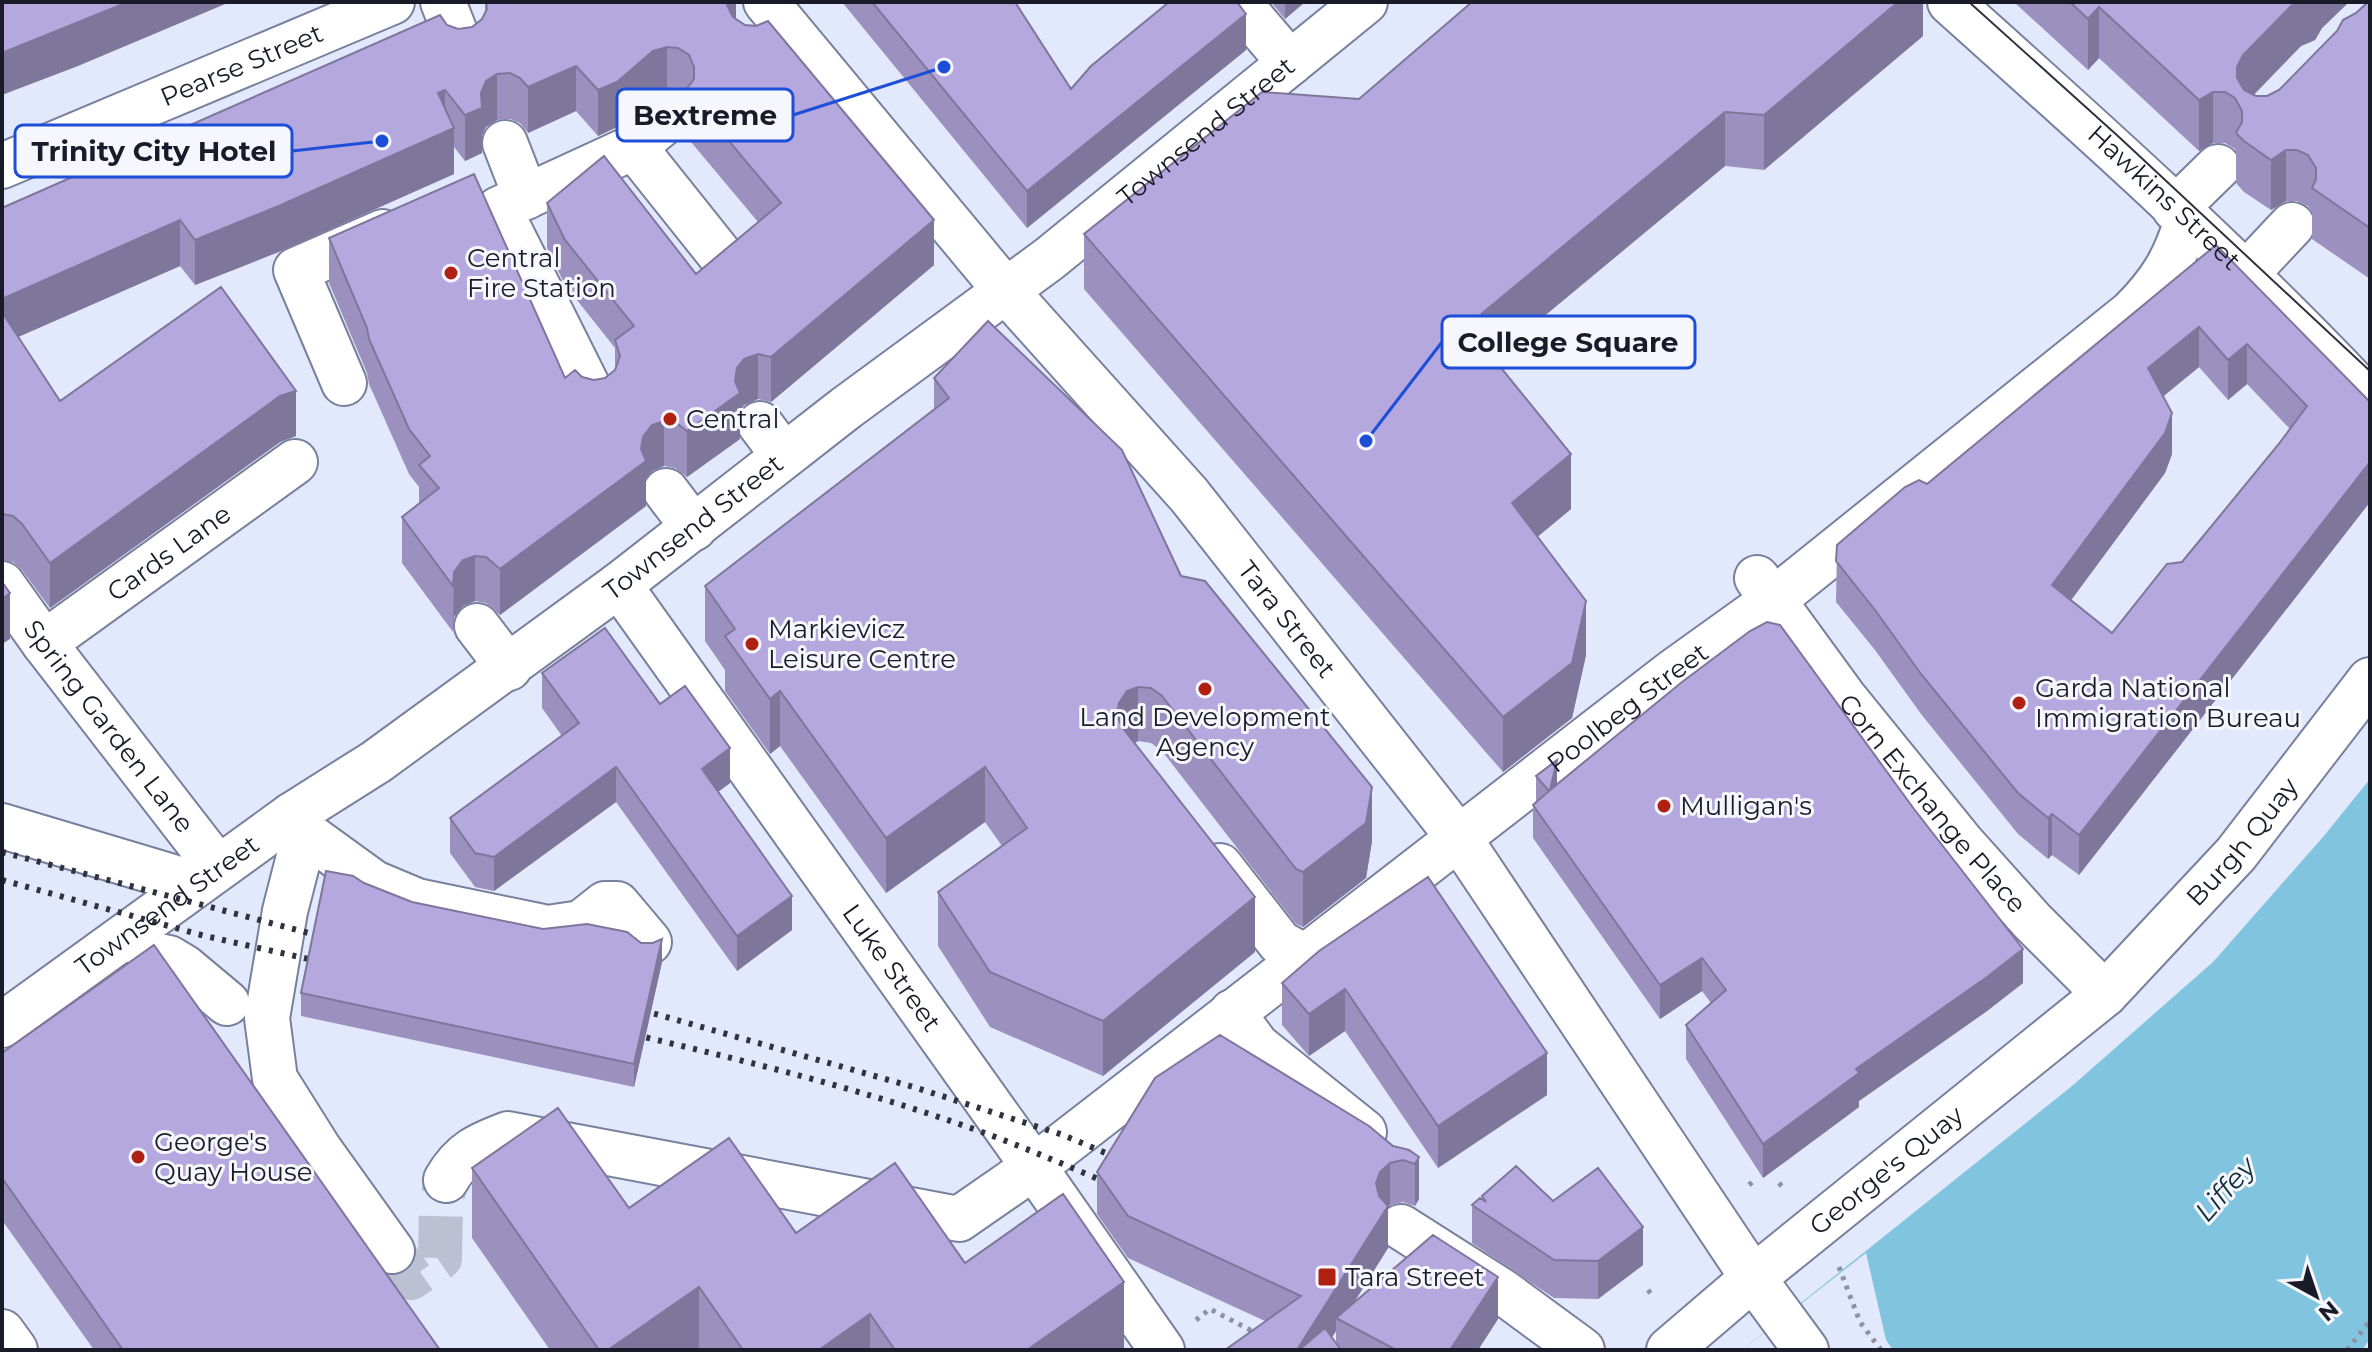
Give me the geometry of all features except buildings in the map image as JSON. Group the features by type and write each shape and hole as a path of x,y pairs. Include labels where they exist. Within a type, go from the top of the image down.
{"street":[{"path":"443,2 462,50"},
{"path":"1238,2 1290,63"},
{"name":"Townsend Street","path":"2,1025 207,876 299,824 376,762 509,668 694,528 772,440 1006,291 1365,2"},
{"name":"Hawkins Street","path":"1950,2 2295,320 2370,400"},
{"name":"Pearse Street","path":"2,166 365,7"},
{"name":"Tara Street","path":"767,24 1189,495 1459,838 1763,1292 1806,1350"},
{"path":"496,201 634,147 670,117"},
{"path":"505,143 496,201 595,401"},
{"path":"634,147 725,261"},
{"path":"2181,214 2218,167"},
{"name":"Poolbeg Street","path":"446,1180 455,1164 478,1145 508,1134 959,1219 1034,1167 1673,672 1765,590 2131,313 2153,291 2170,267 2181,214"},
{"path":"344,383 296,270 421,215"},
{"path":"2246,274 2292,225"},
{"name":"Cards Lane","path":"44,643 295,462"},
{"path":"666,491 694,528"},
{"name":"Spring Garden Lane","path":"2,584 207,876"},
{"name":"Luke Street","path":"619,585 1160,1348"},
{"name":"Corn Exchange Place","path":"1765,590 1832,705 2032,921 2105,994"},
{"path":"477,626 509,668"},
{"name":"Burgh Quay","path":"2105,994 2236,854 2370,680"},
{"path":"392,1251 319,1149 275,1079 267,1018 299,824 374,883 417,901 548,928 581,923 605,904 617,904 649,942"},
{"path":"2,826 207,876"},
{"path":"1197,837 1280,943 1304,956"},
{"path":"132,931 149,954 169,958 184,967 227,1003"},
{"name":"George's Quay","path":"1669,1350 1763,1292 2105,994"},
{"path":"1232,1012 1257,1046 1398,1159"},
{"path":"1401,1227 1503,1292 1582,1350"},
{"path":"2,1332 15,1350"}],"path":[{"path":"1749,1185 1756,1179"},
{"path":"1779,1183 1785,1190"},
{"path":"1839,1269 1860,1322 1881,1350"},
{"path":"1648,1290 1653,1296"},
{"path":"1160,1348 1210,1309 1263,1336"},
{"path":"2347,1350 2370,1321"}],"water":[{"name":"Liffey","path":"2370,779 2370,1339 2362,1350 1742,1350 2072,1086 2213,962"}],"pier":[{"path":"1866,1253 1886,1340 1893,1350 1742,1350"}],"tunnel":[{"path":"392,1251 411,1278 440,1258 441,1205 446,1180"}],"tram line":[{"path":"1969,2 2370,371"}],"railway":[{"path":"2,852 335,940"},
{"path":"2,880 205,936 331,964"},
{"path":"631,1007 917,1088 1063,1135 1127,1162"},
{"path":"623,1032 796,1074 923,1112 1004,1140 1119,1188"}],"place":[{"name":"Bextreme","path":"944,67"},
{"name":"Trinity City Hotel","path":"382,141"},
{"name":"Central Fire Station","path":"451,273"},
{"name":"Central","path":"670,419"},
{"name":"College Square","path":"1366,441"},
{"name":"Markievicz Leisure Centre","path":"752,644"},
{"name":"Land Development Agency","path":"1205,689"},
{"name":"Garda National Immigration Bureau","path":"2019,703"},
{"name":"Mulligan's","path":"1664,806"},
{"name":"George's Quay House","path":"138,1157"},
{"name":"Tara Street","path":"1327,1277"}]}
